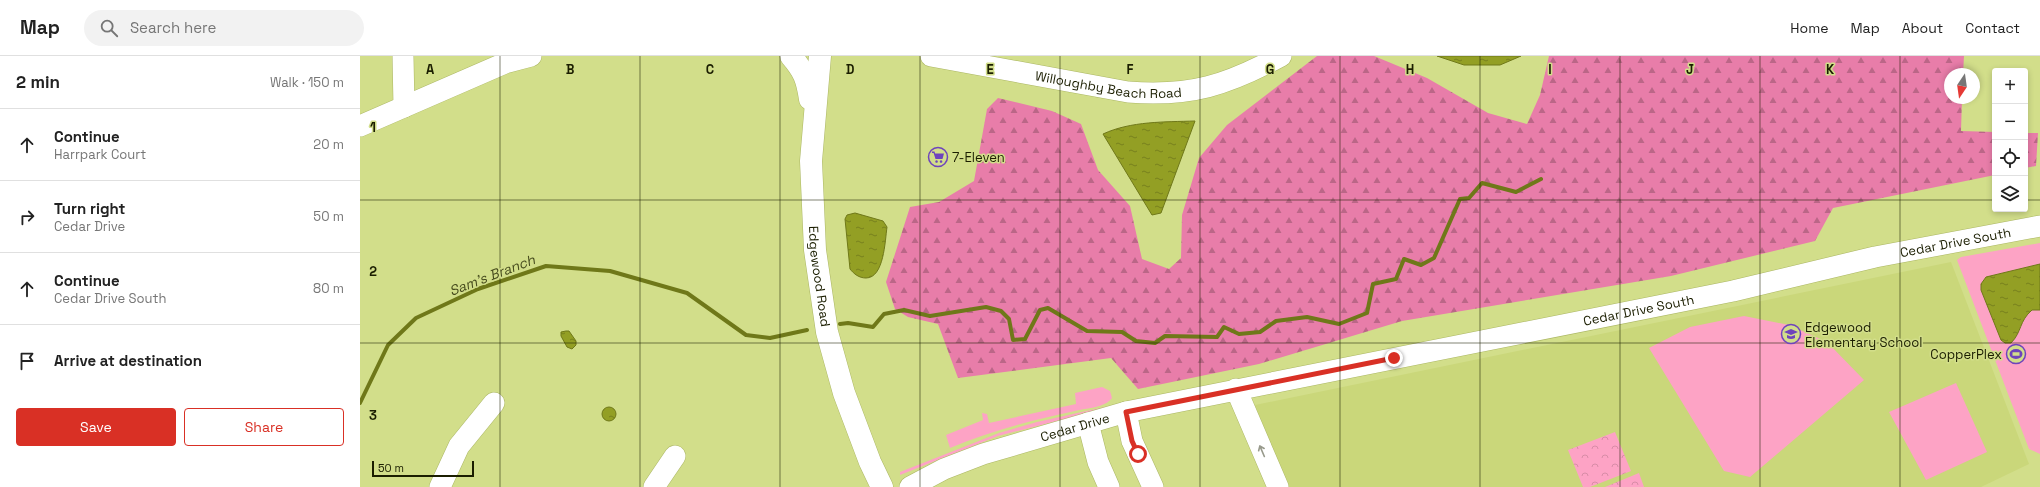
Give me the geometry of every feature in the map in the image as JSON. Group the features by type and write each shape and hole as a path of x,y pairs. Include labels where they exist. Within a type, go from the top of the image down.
{"main road":[{"path":"791,56 799,64 807,81 814,123"},
{"name":"Edgewood Road","path":"820,56 811,161 815,250 827,332 844,394 870,462 882,487"}],"street":[{"path":"403,56 404,107"},
{"path":"360,126 505,63 531,56"},
{"name":"Willoughby Beach Road","path":"931,56 1128,92 1159,94 1192,91 1229,82 1282,56"},
{"name":"Cedar Drive South","path":"1236,389 1695,299 1875,257 2040,226"},
{"path":"1236,389 1278,487"},
{"name":"Cedar Drive","path":"910,487 944,469 983,454 1126,412 1236,389"},
{"path":"440,487 459,446 494,403"},
{"path":"1126,412 1132,441 1153,487"},
{"path":"1088,423 1098,462 1109,487"},
{"path":"654,487 675,456"}],"shaded area":[{"name":"Edgewood Elementary School","path":"1951,262 2029,464 1981,487 1288,487 1255,405"}],"green space":[{"path":"1317,56 1374,56 1427,78 1488,113 1527,124 1540,95 1549,56 1964,56 1963,68 1944,68 1944,104 1962,104 1961,131 1992,132 1992,176 1833,208 1815,241 1671,276 1402,321 1259,364 1138,389 1111,358 958,378 938,324 908,317 895,309 886,282 910,207 939,202 974,181 987,109 998,98 1052,111 1081,124 1098,170 1130,206 1142,259 1169,269 1181,258 1182,215 1199,158 1227,125"},
{"path":"2028,133 2038,133 2036,166 2028,167"},
{"name":"CopperPlex","path":"2040,243 2040,454 2029,449 1957,260 1961,257"},
{"path":"1744,316 1789,325 1827,342 1864,380 1750,477 1724,471 1649,348 1690,327"},
{"path":"1956,383 1987,452 1926,480 1889,412"},
{"path":"1102,387 1110,391 1112,398 1105,404 1012,426 950,448 946,435 983,420 982,413 987,414 989,423 1076,404 1075,393"},
{"path":"1109,406 1107,408 998,436 900,475 900,472 999,433 1037,422"},
{"path":"1615,432 1631,471 1590,487 1583,487 1568,450"},
{"path":"1639,473 1644,487 1605,487"}],"water":[{"path":"1437,56 1521,56 1500,65 1464,65"},
{"path":"1195,121 1161,213 1152,215 1103,134 1137,124"},
{"path":"855,213 883,221 887,227 880,266 877,272 866,278 853,273 850,269 845,219 847,215"},
{"path":"2040,264 2040,310 2032,310 2025,318 2015,339 2011,343 2005,343 2001,340 1981,290 1981,284 1986,277"},
{"path":"569,331 576,341 576,345 572,349 567,347 561,336 561,332"},
{"path":"606,407 612,407 616,411 616,417 612,421 606,421 602,417 602,411"}],"waterway":[{"name":"Sam's Branch","path":"840,324 848,323 873,327 884,314 904,310 930,316 986,307 1001,311 1009,319 1013,340 1025,339 1040,310 1048,308 1087,331 1122,332 1136,341 1155,343 1165,336 1217,337 1224,327 1239,334 1260,332 1276,321 1307,317 1339,324 1367,313 1373,284 1396,279 1404,259 1421,265 1434,258 1460,199 1469,198 1482,183 1516,192 1541,179"},
{"name":"Sam's Branch","path":"360,403 388,345 416,318 478,289 546,266 610,271 687,293 746,335 770,338 807,330"}],"place":[{"name":"7-Eleven","path":"938,157"},
{"name":"Edgewood Elementary School","path":"1791,334"},
{"name":"CopperPlex","path":"2016,354"}],"route":[{"path":"1138,454 1132,441 1126,412 1394,358"}]}
